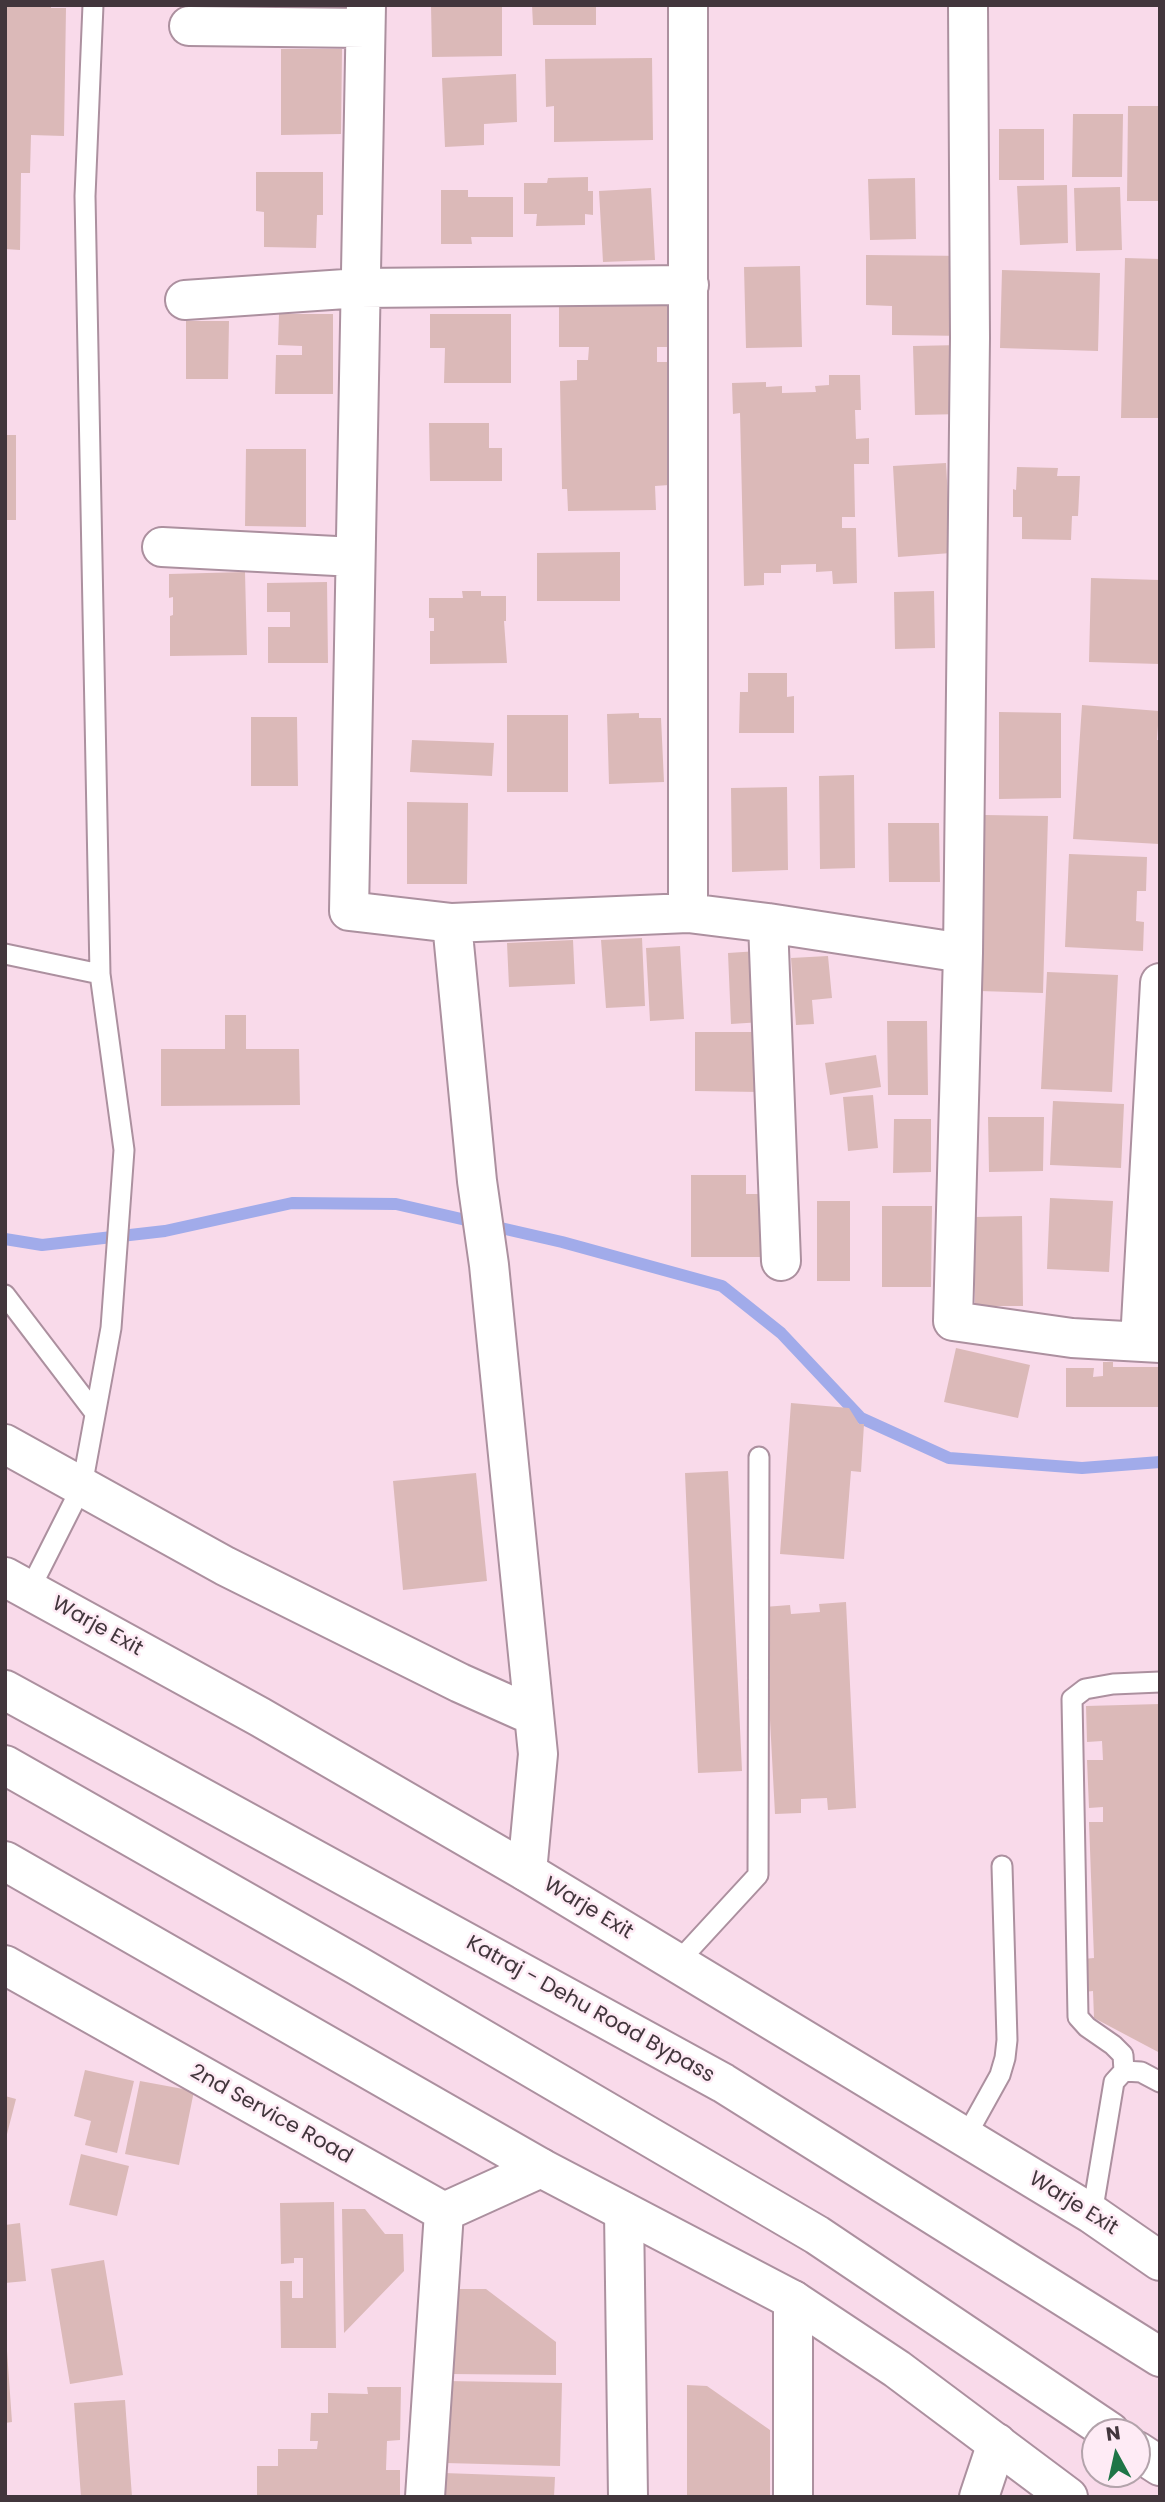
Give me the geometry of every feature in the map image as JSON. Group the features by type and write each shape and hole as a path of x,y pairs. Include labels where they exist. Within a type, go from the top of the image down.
{"main road":[{"path":"688,5 688,913"},
{"path":"968,5 970,338 963,954 953,1321 1072,1339 1150,1342 1160,983"},
{"path":"189,26 365,17 349,911 452,923 688,913 963,954"},
{"path":"185,300 360,288 689,285"},
{"path":"162,547 355,557"},
{"path":"452,923 538,1755 527,1872"},
{"path":"768,923 781,1261"},
{"path":"5,1444 225,1566 460,1683 534,1716"},
{"name":"Warje Exit","path":"17,1584 260,1717 527,1872 1092,2214 1160,2260"},
{"name":"Katraj - Dehu Road Bypass","path":"5,1690 723,2083 1160,2357"},
{"path":"5,1765 358,1966 817,2235 1089,2418"},
{"path":"5,1861 541,2168 793,2300 897,2368 1068,2497"},
{"name":"2nd Service Road","path":"5,1965 444,2212"},
{"path":"425,2497 444,2212 541,2168"},
{"path":"624,2212 628,2497"},
{"path":"793,2300 793,2497"},
{"path":"979,2497 997,2443"}],"lane":[{"path":"17,1584 82,1486 111,1328 124,1150 100,974 85,197 93,5"},
{"path":"5,954 100,974"},
{"path":"5,1295 95,1413"},
{"path":"677,1963 758,1875 759,1457"},
{"path":"1092,2214 1115,2082 1124,2070 1123,2055 1078,2017 1072,1699 1085,1689 1112,1684 1160,1682"},
{"path":"965,2137 1000,2075 1005,2059 1002,1866"},
{"path":"1124,2070 1141,2071 1160,2082"}],"building":[{"path":"5,5 51,5 51,8 66,8 64,136 31,135 30,173 21,173 20,250 5,249"},
{"path":"431,5 502,5 502,56 432,57"},
{"path":"532,5 596,5 596,25 533,25"},
{"path":"281,49 342,49 341,134 281,135"},
{"path":"652,58 653,140 554,142 554,106 546,107 545,59"},
{"path":"516,74 517,122 484,124 484,145 445,147 442,78"},
{"path":"1128,106 1160,106 1160,201 1127,201"},
{"path":"1073,114 1123,114 1122,177 1072,177"},
{"path":"999,129 1044,129 1044,180 999,180"},
{"path":"256,172 323,172 323,215 317,215 316,248 264,247 264,212 256,211"},
{"path":"588,177 588,191 593,191 593,215 585,214 585,225 536,226 537,214 524,214 524,183 547,183 548,178"},
{"path":"915,178 916,239 870,240 868,179"},
{"path":"1067,185 1068,243 1020,245 1017,186"},
{"path":"1120,187 1122,250 1076,251 1074,188"},
{"path":"651,188 655,260 603,262 599,191"},
{"path":"441,190 468,190 468,197 513,197 513,237 471,237 472,244 441,244"},
{"path":"866,255 969,256 968,336 892,335 892,306 866,305"},
{"path":"1125,258 1160,259 1160,418 1121,418"},
{"path":"800,266 802,347 746,348 744,267"},
{"path":"1002,270 1100,273 1098,351 1000,348"},
{"path":"670,301 671,347 657,347 657,362 667,362 669,485 655,486 656,510 568,511 567,489 562,489 560,381 577,380 577,360 588,360 589,347 559,347 559,302"},
{"path":"279,314 333,314 333,394 275,394 276,355 302,355 302,346 278,345"},
{"path":"430,314 511,314 511,383 444,383 445,348 430,348"},
{"path":"186,321 229,321 228,379 186,379"},
{"path":"961,345 963,414 915,415 913,346"},
{"path":"829,375 860,375 861,410 855,410 856,439 869,438 869,464 854,464 855,517 842,517 842,528 856,528 857,583 833,584 832,571 816,572 816,564 781,565 781,573 764,573 764,585 744,586 740,413 733,414 732,383 766,382 766,387 782,386 782,393 816,392 815,386 829,385"},
{"path":"429,423 489,423 489,448 502,448 502,481 430,481"},
{"path":"5,435 16,435 16,520 5,520"},
{"path":"246,449 306,449 306,527 245,526"},
{"path":"946,463 951,553 898,557 893,466"},
{"path":"1017,467 1058,468 1057,476 1080,476 1078,516 1072,516 1071,540 1022,539 1022,517 1013,517 1013,489 1016,490"},
{"path":"620,552 620,601 537,601 537,553"},
{"path":"245,572 247,655 170,656 173,597 169,598 169,574"},
{"path":"1091,578 1160,580 1160,664 1089,662"},
{"path":"327,582 328,663 268,663 268,627 290,627 290,612 267,612 267,583"},
{"path":"462,591 481,591 481,596 506,596 504,621 507,663 430,664 430,631 434,631 434,618 429,618 429,598 463,598"},
{"path":"934,591 935,648 895,649 894,592"},
{"path":"748,673 787,673 787,697 794,696 794,733 739,733 740,692 748,692"},
{"path":"1082,705 1159,711 1159,844 1073,839"},
{"path":"999,712 1061,713 1061,798 999,799"},
{"path":"639,713 639,718 661,718 664,782 609,784 607,714"},
{"path":"507,715 568,715 568,792 507,792"},
{"path":"251,717 297,717 298,786 251,786"},
{"path":"412,740 494,743 492,776 410,772"},
{"path":"854,775 855,868 820,869 819,776"},
{"path":"787,787 788,870 732,872 731,788"},
{"path":"407,802 468,803 467,884 407,884"},
{"path":"985,815 1048,816 1043,993 980,991"},
{"path":"888,823 939,823 940,882 889,882"},
{"path":"1069,854 1147,857 1146,891 1137,891 1136,921 1144,922 1143,951 1065,947"},
{"path":"642,938 645,1006 606,1008 601,940"},
{"path":"573,940 575,984 509,987 507,943"},
{"path":"680,946 684,1019 650,1021 646,948"},
{"path":"758,951 762,1022 731,1024 728,953"},
{"path":"828,956 832,998 812,1000 814,1024 796,1025 791,958"},
{"path":"1047,972 1118,975 1112,1092 1041,1089"},
{"path":"225,1015 246,1015 246,1049 299,1049 300,1105 161,1106 161,1049 225,1049"},
{"path":"887,1021 927,1021 928,1095 888,1095"},
{"path":"695,1032 759,1032 759,1092 695,1091"},
{"path":"876,1055 881,1087 830,1095 825,1063"},
{"path":"873,1095 878,1148 848,1151 843,1097"},
{"path":"1053,1101 1124,1104 1121,1168 1050,1165"},
{"path":"988,1117 1044,1117 1043,1171 989,1172"},
{"path":"894,1119 931,1119 931,1172 893,1173"},
{"path":"691,1175 746,1175 746,1194 761,1194 761,1257 691,1257"},
{"path":"1050,1198 1113,1201 1109,1272 1047,1269"},
{"path":"817,1201 850,1201 850,1281 817,1281"},
{"path":"882,1206 932,1206 931,1287 882,1287"},
{"path":"1022,1216 1023,1306 975,1306 975,1217"},
{"path":"956,1348 1030,1365 1018,1418 944,1402"},
{"path":"1103,1362 1113,1362 1113,1367 1160,1367 1160,1407 1066,1407 1066,1368 1094,1368 1093,1377 1103,1376"},
{"path":"791,1403 849,1408 859,1424 864,1424 861,1472 851,1471 844,1559 780,1554"},
{"path":"728,1471 742,1771 698,1773 685,1473"},
{"path":"476,1473 487,1581 403,1590 393,1481"},
{"path":"846,1602 856,1808 828,1810 827,1798 801,1799 801,1813 775,1814 764,1607 790,1605 791,1614 820,1612 819,1604"},
{"path":"1160,1704 1160,2053 1094,2018 1093,1991 1084,1992 1083,1959 1094,1958 1089,1822 1103,1822 1103,1807 1089,1808 1087,1760 1103,1760 1102,1741 1087,1742 1086,1706"},
{"path":"85,2070 134,2081 117,2153 85,2145 91,2121 74,2116"},
{"path":"140,2081 194,2091 179,2165 125,2154"},
{"path":"5,2096 16,2099 6,2138 5,2137"},
{"path":"81,2154 129,2166 117,2216 69,2205"},
{"path":"334,2202 336,2348 281,2348 280,2281 292,2281 292,2298 303,2298 303,2258 294,2258 294,2263 281,2264 280,2203"},
{"path":"342,2209 365,2209 385,2234 403,2234 404,2271 344,2333"},
{"path":"20,2223 26,2281 5,2283 5,2225"},
{"path":"104,2260 123,2375 70,2384 51,2269"},
{"path":"451,2289 486,2289 556,2342 556,2375 450,2374"},
{"path":"5,2351 12,2422 5,2423"},
{"path":"447,2381 562,2383 560,2466 445,2463"},
{"path":"687,2385 707,2386 770,2430 770,2497 687,2497"},
{"path":"367,2387 401,2387 400,2440 387,2441 386,2470 400,2470 400,2497 257,2497 257,2466 278,2466 278,2449 317,2449 318,2441 310,2441 311,2413 328,2413 328,2393 368,2394"},
{"path":"125,2400 132,2497 81,2497 74,2403"},
{"path":"444,2473 555,2477 554,2497 443,2497"}],"waterway":[{"path":"5,1239 42,1245 165,1231 292,1203 396,1204 562,1242 722,1286 781,1333 861,1418 949,1458 1082,1468 1160,1462"}]}
